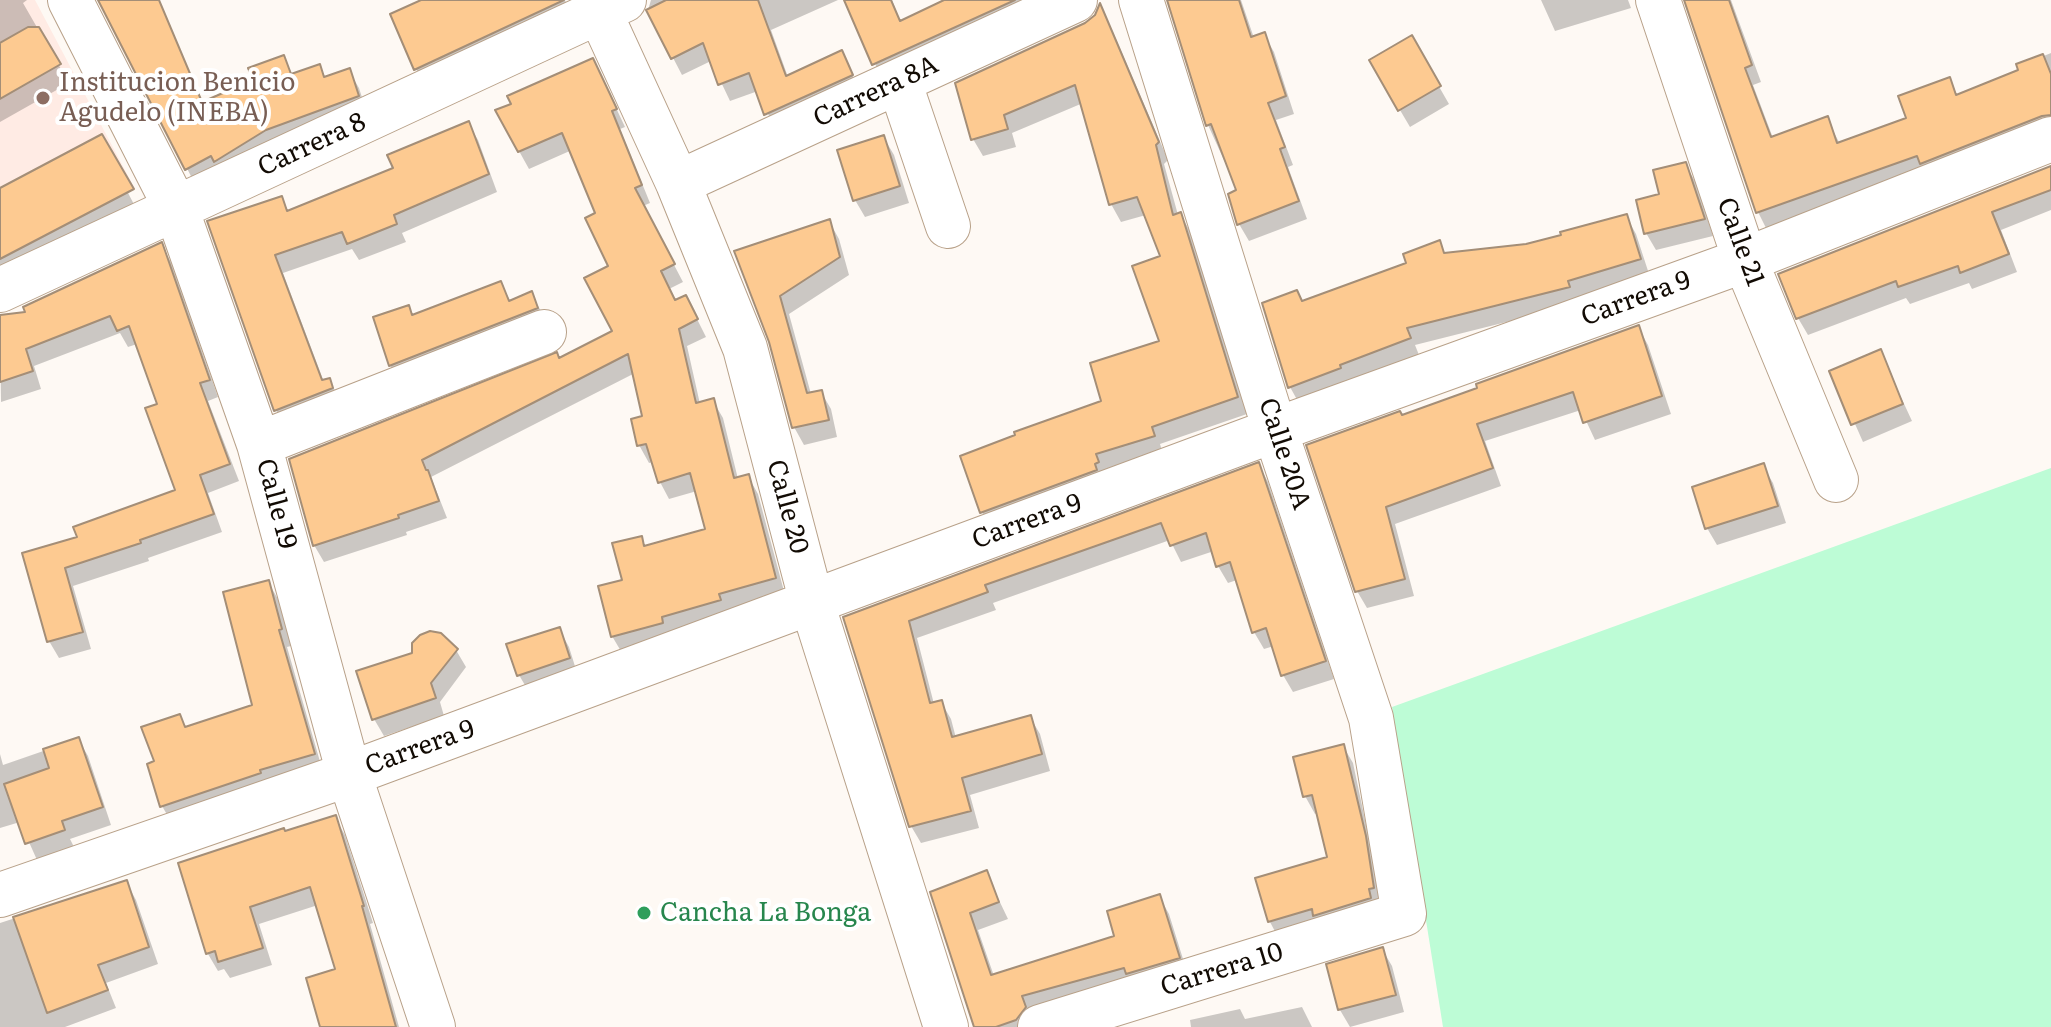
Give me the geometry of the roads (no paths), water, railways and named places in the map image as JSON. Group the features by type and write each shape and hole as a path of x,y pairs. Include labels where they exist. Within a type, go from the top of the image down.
{"street":[{"name":"Calle 19","path":"70,0 176,208 259,444 349,774 433,1027"},
{"name":"Carrera 8A","path":"678,183 1075,0"},
{"name":"Calle 20A","path":"1141,0 1275,430 1371,718 1404,914"},
{"name":"Calle 21","path":"1658,0 1745,260 1836,480"},
{"name":"Carrera 8","path":"0,290 606,4"},
{"name":"Calle 20","path":"606,4 745,348 812,603 946,1027"},
{"path":"899,81 948,226"},
{"name":"Carrera 9","path":"0,895 349,774 1275,430 1745,260 2051,139"},
{"path":"259,444 544,332"},
{"name":"Carrera 10","path":"1040,1027 1404,914"}],"place":[{"name":"Institucion Benicio Agudelo (INEBA)","path":"43,98"},
{"name":"Cancha La Bonga","path":"644,913"}]}
